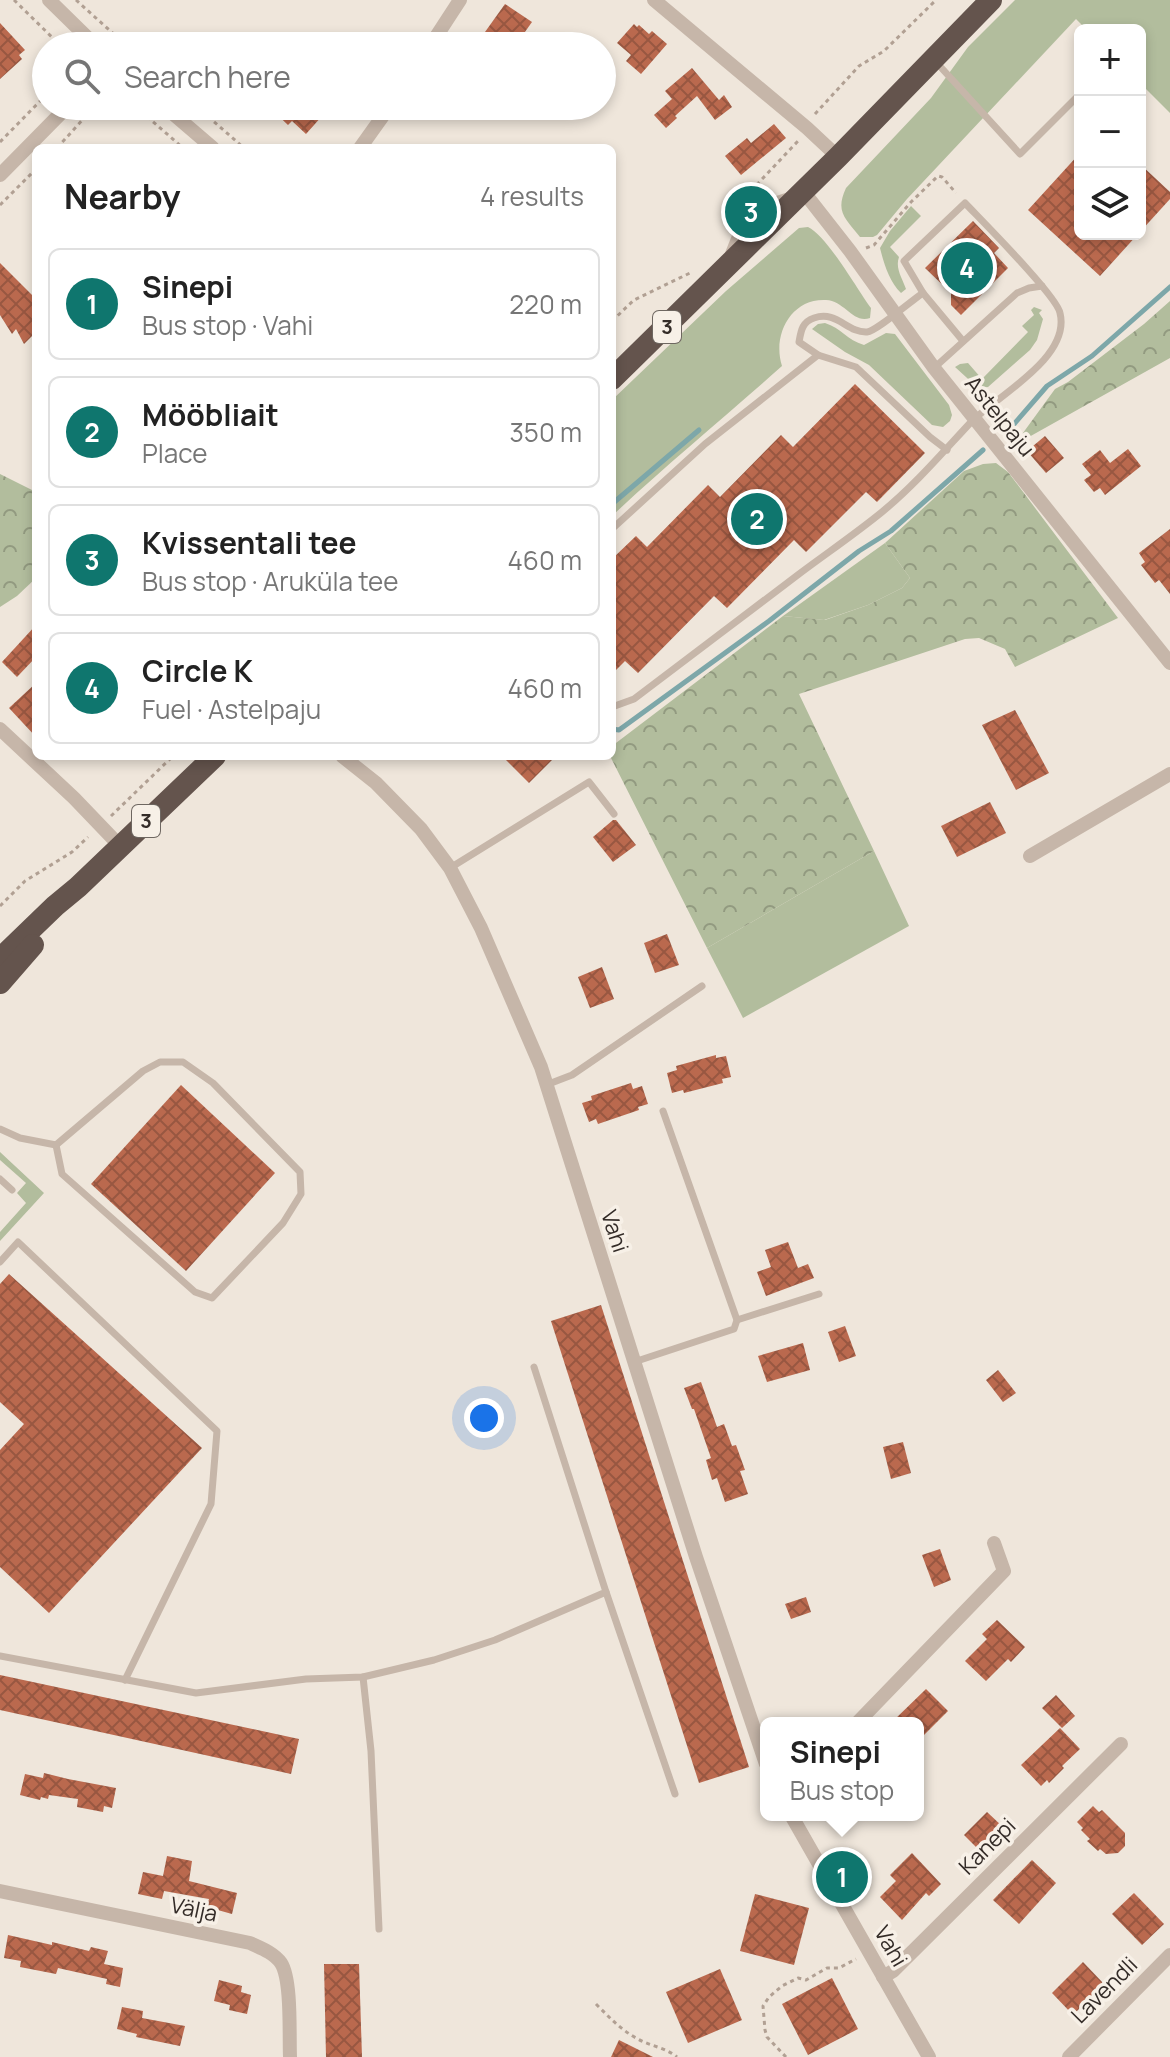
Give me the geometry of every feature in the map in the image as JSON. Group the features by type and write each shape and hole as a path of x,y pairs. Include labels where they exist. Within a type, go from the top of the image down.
{"highway":[{"name":"3","path":"616,375 838,157 991,0"},
{"name":"3","path":"0,959 211,760"},
{"name":"3","path":"0,983 55,920 78,887"}],"street":[{"path":"49,0 82,32"},
{"path":"439,32 460,0"},
{"path":"654,0 838,157"},
{"path":"0,175 54,120"},
{"path":"180,120 208,144"},
{"path":"363,144 380,120"},
{"name":"Astelpaju","path":"803,191 934,368 1170,663"},
{"path":"0,729 32,759"},
{"path":"33,760 120,846"},
{"name":"Vahi","path":"347,760 376,783 421,829 450,868 481,928 541,1067 696,1557 760,1746"},
{"path":"1030,856 1170,774"},
{"path":"863,1717 1004,1571 994,1543"},
{"name":"Kanepi","path":"883,1977 893,1971 1121,1744"},
{"name":"Vahi","path":"794,1821 929,2057"},
{"name":"Välja","path":"0,1891 250,1943 270,1953 282,1964 287,1982 290,2057"},
{"name":"Lavendli","path":"1069,2057 1170,1955"}],"lane":[{"path":"934,60 1020,154 1078,96"},
{"path":"616,706 634,699 884,511 975,419 1009,392 1051,351 1061,331 1060,310 1042,286 965,203 904,261 923,293 963,341"},
{"path":"934,368 1017,293 1042,286"},
{"path":"923,293 878,328 868,332 853,329 830,317 818,316 808,320 801,329 799,342 818,355 856,367 947,450"},
{"path":"616,525 705,444 818,355"},
{"path":"450,868 589,782 614,814"},
{"path":"546,1085 572,1075 702,986"},
{"path":"160,1062 183,1062 213,1083 300,1172 301,1194 283,1223 212,1298 195,1292 62,1174 56,1145 143,1071 160,1062"},
{"path":"634,1362 734,1329 737,1320 663,1111"},
{"path":"0,1129 20,1138 56,1145"},
{"path":"0,1179 12,1190"},
{"path":"0,1262 18,1242 217,1431 211,1504 125,1680"},
{"path":"737,1320 819,1294"},
{"path":"534,1367 675,1794"},
{"path":"0,1656 196,1693 306,1679 363,1677 434,1660 495,1640 606,1592"},
{"path":"363,1677 371,1751 379,1929"}],"path":[{"path":"14,0 47,32"},
{"path":"76,0 111,32"},
{"path":"732,220 748,194 796,145 817,111 859,66 884,51 936,0"},
{"path":"0,142 32,109"},
{"path":"61,144 82,120"},
{"path":"151,120 178,144"},
{"path":"212,120 239,144"},
{"path":"0,205 32,173"},
{"path":"851,253 874,245 938,176 965,203"},
{"path":"616,317 634,300 694,271"},
{"path":"786,2057 767,2037 763,2006 769,1997 798,1978 806,1980 827,1968 839,1968 859,1958"},
{"path":"596,2004 619,2028 677,2057"}],"green space":[{"path":"1015,0 1170,0 1170,113 1146,89 1146,24 1081,24 1076,19 877,235 860,237 843,214 841,203 846,188 931,98 968,47"},
{"path":"911,206 921,216 890,247 899,257 898,269 906,289 901,293 890,278 880,248"},
{"path":"808,227 824,241 871,308 870,318 859,318 833,301 814,301 803,305 794,312 782,331 782,366 616,512 616,396 726,291 799,228"},
{"path":"1170,301 1170,358 1012,448 1055,389 1144,324"},
{"path":"1034,307 1042,310 1039,313 1043,319 1037,340 988,387 978,388 955,367 968,363 982,379 1028,332 1022,326 1034,315 1031,310"},
{"path":"825,323 864,345 886,333 895,334 949,405 950,421 943,427 932,425 869,365 812,329"},
{"path":"996,463 1008,472 1118,618 1015,667 1005,649 979,638 965,639 799,694 874,851 707,948 612,760 616,760 616,743 783,616 825,620 868,605 902,588 910,578 885,543 964,471"},
{"path":"0,474 32,490 32,582 0,607"},
{"path":"885,543 910,578 902,588 868,605 824,620 783,616"},
{"path":"874,851 909,926 743,1018 707,948"},
{"path":"0,1152 44,1193 0,1241 0,1232 26,1203 17,1193 26,1183 0,1160"}],"building":[{"path":"505,4 532,22 525,32 485,32"},
{"path":"0,23 25,50 19,55 22,59 0,79"},
{"path":"634,24 649,34 652,31 667,44 641,74 626,61 631,55 617,43"},
{"path":"692,68 719,100 724,95 732,107 715,120 697,96 666,128 654,115 672,99 665,91"},
{"path":"283,120 318,120 306,134 292,121 288,125"},
{"path":"774,124 786,138 741,175 725,156 747,138 751,143"},
{"path":"1074,160 1074,240 1133,240 1100,276 1028,210"},
{"path":"1146,170 1170,192 1170,199 1146,225"},
{"path":"973,221 999,248 994,253 1008,268 961,315 951,305 951,293 925,268"},
{"path":"0,263 32,295 32,336 24,344 16,329 12,334 0,315"},
{"path":"855,384 925,453 877,502 866,492 806,552 794,540 727,608 714,596 638,673 625,661 616,670 616,555 636,536 647,547 708,485 720,497 781,435 793,447"},
{"path":"1045,436 1064,458 1046,473 1027,451"},
{"path":"1128,449 1141,466 1105,495 1100,488 1094,492 1084,480 1091,475 1082,464 1100,450 1110,463"},
{"path":"1170,529 1170,594 1159,580 1155,583 1141,565 1145,562 1139,553"},
{"path":"32,629 32,661 17,677 2,662"},
{"path":"32,687 32,733 9,708"},
{"path":"1015,710 1049,773 1016,790 982,725"},
{"path":"506,760 552,760 529,783"},
{"path":"990,802 1006,833 957,857 941,826"},
{"path":"613,820 636,845 613,862 593,837"},
{"path":"667,934 679,965 655,973 644,943"},
{"path":"602,967 614,999 590,1008 578,977"},
{"path":"716,1055 716,1058 726,1056 731,1077 722,1079 723,1083 672,1093 667,1073 677,1070 676,1066"},
{"path":"631,1083 633,1089 642,1086 648,1104 598,1124 596,1119 589,1122 582,1103 592,1100 591,1096"},
{"path":"181,1085 275,1173 186,1271 91,1184"},
{"path":"788,1242 798,1268 808,1264 814,1278 766,1296 757,1272 771,1267 765,1250"},
{"path":"9,1274 202,1448 49,1613 0,1567 0,1450 24,1424 0,1402 0,1284"},
{"path":"601,1305 749,1767 699,1783 551,1321"},
{"path":"845,1326 856,1356 839,1362 828,1332"},
{"path":"803,1343 810,1370 767,1382 758,1356"},
{"path":"998,1370 1016,1393 1003,1402 986,1380"},
{"path":"701,1382 717,1427 724,1424 745,1470 740,1471 748,1494 725,1502 717,1478 712,1480 706,1460 711,1458 684,1388"},
{"path":"903,1442 911,1473 891,1479 883,1447"},
{"path":"940,1549 951,1580 934,1587 922,1555"},
{"path":"806,1597 811,1612 791,1619 785,1604"},
{"path":"997,1620 1025,1647 986,1681 965,1661 987,1639 982,1634"},
{"path":"0,1675 299,1739 291,1774 0,1710"},
{"path":"926,1689 948,1711 924,1735 924,1717 897,1717"},
{"path":"1056,1695 1075,1716 1062,1728 1042,1708"},
{"path":"1060,1728 1080,1749 1049,1783 1047,1780 1041,1786 1021,1765"},
{"path":"44,1773 116,1788 112,1808 104,1806 103,1812 77,1807 78,1799 49,1795 48,1799 41,1797 40,1800 20,1795 25,1774 43,1778"},
{"path":"1093,1806 1099,1812 1102,1810 1125,1833 1125,1846 1118,1853 1098,1851 1081,1830 1083,1828 1077,1822"},
{"path":"987,1812 1002,1826 979,1850 964,1835"},
{"path":"912,1853 941,1884 929,1896 926,1893 902,1920 880,1897 896,1881 890,1875"},
{"path":"167,1856 192,1861 189,1881 237,1893 232,1914 207,1907 209,1899 164,1891 162,1899 138,1894 143,1872 163,1876"},
{"path":"1032,1860 1056,1883 1019,1924 993,1900"},
{"path":"1134,1893 1164,1924 1142,1945 1112,1914"},
{"path":"755,1894 809,1908 794,1965 740,1951"},
{"path":"8,1935 89,1951 91,1947 108,1951 104,1964 123,1968 120,1987 106,1984 107,1979 58,1968 56,1974 20,1967 21,1961 4,1958"},
{"path":"1083,1962 1104,1984 1073,2015 1052,1993"},
{"path":"324,1964 359,1964 362,2057 326,2057"},
{"path":"720,1969 742,2020 688,2043 666,1992"},
{"path":"832,1978 858,2029 808,2055 782,2004"},
{"path":"219,1980 242,1986 241,1992 251,1995 247,2014 229,2010 230,2005 214,2001"},
{"path":"122,2007 143,2011 142,2018 185,2026 180,2046 136,2037 137,2034 117,2029"},
{"path":"619,2040 653,2057 611,2057"}],"waterway":[{"path":"1008,431 1047,386 1092,356 1170,287"},
{"path":"616,501 699,430"},
{"path":"616,730 769,621 859,551 891,531 983,450"}],"place":[{"name":"Kvissentali tee","path":"751,212"},
{"name":"Circle K","path":"967,268"},
{"name":"Mööbliait","path":"757,519"},
{"name":"Sinepi","path":"842,1877"}]}
